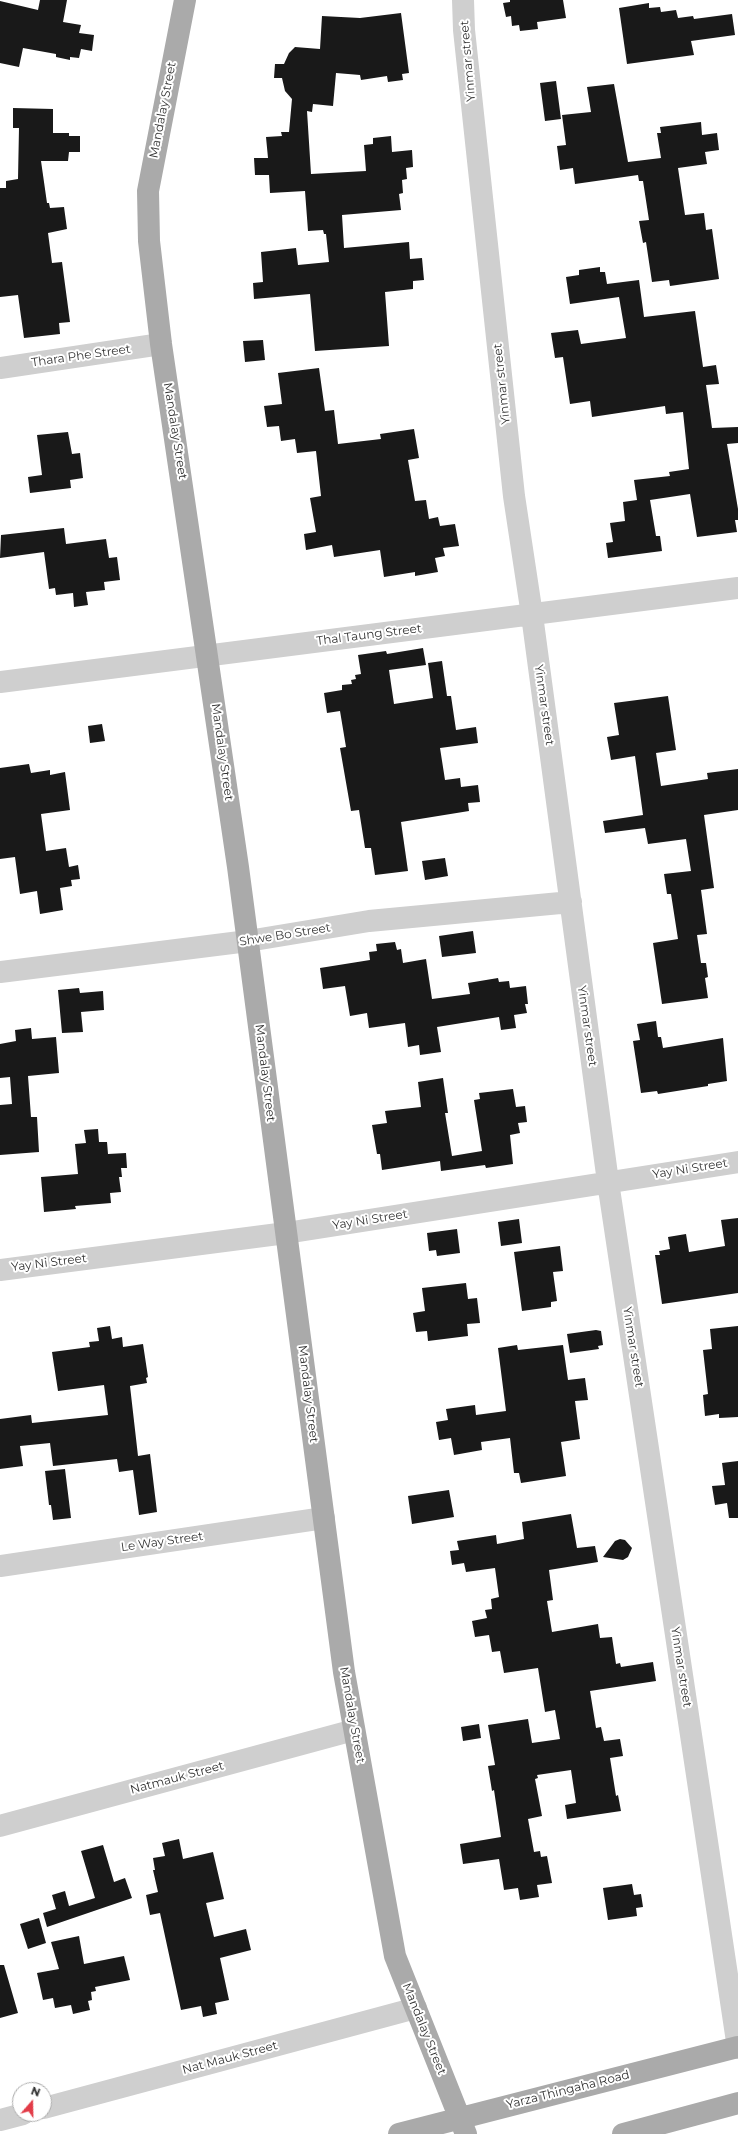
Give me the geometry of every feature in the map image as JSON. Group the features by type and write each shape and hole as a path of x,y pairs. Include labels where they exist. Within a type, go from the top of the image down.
{"main road":[{"name":"Mandalay Street","path":"185,0 148,191 149,241 161,344 208,656 248,942 344,1672 395,1956 463,2126"},
{"name":"Yarza Thingaha Road","path":"399,2134 463,2126 738,2048"},
{"path":"623,2134 738,2103"}],"street":[{"name":"Yinmar street","path":"463,0 464,30 513,488 532,614 608,1182 738,2048"},
{"name":"Thara Phe Street","path":"0,368 161,344"},
{"name":"Thal Taung Street","path":"0,682 738,588"},
{"name":"Shwe Bo Street","path":"0,972 248,942 369,921 570,902"},
{"name":"Yay Ni Street","path":"0,1270 286,1233 738,1162"},
{"name":"Le Way Street","path":"0,1566 324,1518"},
{"name":"Natmauk Street","path":"0,1826 354,1730"},
{"name":"Nat Mauk Street","path":"52,2106 416,2008"},
{"path":"0,2120 12,2117"}],"building":[{"path":"40,0 67,0 63,22 81,25 79,33 94,35 92,51 81,49 79,58 70,57 70,60 56,57 56,54 23,48 19,67 0,63 0,1 38,10"},
{"path":"510,0 563,0 566,18 537,22 538,29 520,31 519,25 512,26 511,16 506,17 503,3 510,2"},
{"path":"649,3 649,8 660,7 661,12 676,10 678,18 693,16 694,19 732,14 735,35 691,41 694,55 627,64 619,8"},
{"path":"401,13 409,73 402,74 403,80 388,82 387,76 361,80 360,75 336,73 333,106 313,104 312,112 307,111 311,174 366,171 364,145 373,144 373,138 391,136 392,152 412,150 413,167 406,168 407,179 402,180 403,193 399,194 401,210 342,215 344,248 409,242 410,259 422,258 424,280 413,281 413,289 385,292 389,346 315,351 310,294 254,299 253,283 263,282 261,252 296,248 298,265 329,262 326,234 324,234 323,230 308,231 305,191 270,193 269,175 255,175 254,158 268,158 266,137 282,136 281,132 289,132 292,99 285,91 282,78 274,78 275,64 284,64 289,53 295,47 320,49 322,16 360,18"},
{"path":"556,81 561,119 545,121 540,83"},
{"path":"614,84 628,162 661,158 657,133 661,133 660,127 701,122 702,135 717,133 719,150 705,152 707,164 678,168 685,215 704,213 706,230 712,229 719,279 670,286 669,280 652,282 646,242 643,243 639,221 649,220 643,181 639,181 638,175 575,184 573,168 560,170 557,146 566,145 562,115 591,112 587,87"},
{"path":"13,108 53,109 53,133 69,133 69,136 80,136 80,152 69,152 68,161 41,161 47,203 49,203 50,208 64,207 67,229 48,233 52,263 62,262 70,322 59,323 60,334 24,338 18,295 0,297 0,188 6,188 6,181 18,179 19,128 13,128"},
{"path":"600,267 600,272 605,272 607,284 639,280 644,317 695,311 703,367 716,365 719,384 706,385 712,428 738,427 738,443 727,444 738,509 738,520 735,520 737,532 697,537 690,494 650,500 656,536 660,536 662,551 608,558 606,543 613,542 610,523 625,521 623,502 637,500 634,480 670,476 669,472 689,469 683,412 666,414 665,406 592,417 590,401 570,404 563,357 555,358 551,333 578,330 581,344 626,338 619,297 570,304 566,277 579,275 579,270"},
{"path":"263,340 265,360 245,362 243,341"},
{"path":"319,368 325,411 334,410 338,444 381,439 380,434 414,429 419,458 408,460 415,501 426,500 429,519 438,517 440,526 455,524 459,546 443,548 445,556 435,558 438,572 415,576 415,572 384,577 380,550 334,557 332,545 306,550 304,534 316,532 310,498 321,496 316,451 297,453 295,439 281,441 279,426 267,427 264,406 282,404 278,373"},
{"path":"68,432 72,454 80,453 83,478 70,480 71,488 30,493 28,477 42,475 37,435"},
{"path":"64,528 66,544 106,539 109,558 117,557 120,580 104,582 105,590 86,592 88,605 74,607 73,593 56,595 55,588 49,589 44,552 0,558 1,535"},
{"path":"423,648 426,665 389,670 394,704 433,698 428,663 442,661 447,696 451,696 456,730 476,727 478,743 440,748 445,780 460,778 461,787 478,785 480,802 468,803 469,811 401,822 408,871 375,875 371,848 365,848 359,810 351,811 340,748 346,747 340,711 327,713 324,693 342,690 342,685 352,684 351,680 356,679 355,675 361,674 358,655 386,651 387,654"},
{"path":"668,696 676,750 656,753 661,786 708,779 707,773 738,769 738,810 704,815 714,888 701,890 707,934 697,935 701,963 706,963 708,977 705,978 708,998 662,1004 653,943 678,939 671,894 667,894 664,874 691,871 686,839 648,844 645,828 605,833 603,821 643,815 635,756 611,760 607,737 619,735 614,703"},
{"path":"102,724 105,741 90,743 88,726"},
{"path":"29,764 31,773 50,770 50,775 65,772 70,810 41,814 46,851 66,848 69,867 78,865 80,879 71,880 72,886 60,888 63,910 40,914 37,891 20,894 15,857 0,859 0,768"},
{"path":"445,858 448,876 425,880 422,861"},
{"path":"473,931 476,953 442,957 439,936"},
{"path":"395,942 397,950 401,949 403,963 426,959 432,999 470,994 468,983 498,978 499,982 509,981 510,988 526,986 528,1004 525,1004 527,1013 514,1015 516,1028 501,1030 499,1017 437,1027 441,1052 420,1055 419,1045 408,1047 405,1023 369,1028 367,1013 350,1016 345,986 323,989 320,968 370,960 369,952 377,951 376,944"},
{"path":"79,988 80,993 103,991 104,1010 81,1012 83,1032 62,1033 58,990"},
{"path":"656,1021 658,1037 661,1037 663,1048 723,1038 727,1081 708,1084 708,1086 658,1094 657,1091 641,1093 633,1041 640,1040 637,1024"},
{"path":"31,1028 32,1039 56,1037 59,1073 28,1076 31,1117 37,1117 39,1152 0,1155 0,1105 12,1104 10,1077 0,1078 0,1044 16,1041 15,1030"},
{"path":"443,1078 448,1113 445,1113 452,1156 482,1151 474,1100 480,1099 479,1093 513,1089 516,1107 525,1106 527,1122 518,1123 520,1133 510,1135 513,1164 486,1168 485,1165 441,1171 440,1161 382,1170 380,1154 377,1154 372,1125 387,1123 385,1111 421,1107 418,1082"},
{"path":"98,1129 99,1142 107,1142 108,1154 126,1153 127,1168 121,1168 122,1177 119,1177 121,1192 110,1193 111,1203 75,1206 76,1209 44,1212 41,1177 78,1174 75,1144 86,1143 84,1130"},
{"path":"738,1218 738,1293 662,1304 655,1255 660,1255 659,1251 670,1249 668,1237 686,1234 689,1252 725,1246 721,1220"},
{"path":"519,1219 522,1243 501,1246 498,1222"},
{"path":"457,1229 460,1253 437,1256 436,1250 429,1251 427,1233"},
{"path":"560,1246 563,1271 553,1272 557,1301 551,1302 551,1307 522,1311 514,1252"},
{"path":"466,1283 468,1299 477,1298 480,1323 467,1324 468,1336 428,1341 427,1331 416,1332 413,1313 425,1311 422,1288"},
{"path":"110,1326 112,1339 122,1337 123,1347 143,1344 148,1377 146,1378 147,1383 130,1386 138,1456 150,1454 157,1512 139,1515 133,1470 119,1472 117,1459 53,1466 50,1443 20,1446 23,1466 0,1469 0,1419 31,1415 32,1423 108,1415 104,1385 58,1391 52,1352 90,1347 89,1342 99,1341 97,1328"},
{"path":"738,1326 738,1417 719,1418 719,1414 705,1416 703,1395 708,1394 703,1350 712,1349 710,1329"},
{"path":"596,1330 601,1331 603,1345 598,1346 599,1349 570,1353 567,1334"},
{"path":"517,1345 518,1350 563,1345 568,1380 585,1378 588,1400 575,1401 580,1439 561,1442 566,1476 521,1483 519,1473 514,1473 510,1438 481,1442 482,1450 454,1455 451,1438 439,1440 436,1422 448,1420 446,1409 475,1405 476,1415 506,1411 498,1348"},
{"path":"738,1461 738,1518 729,1518 727,1503 715,1505 712,1486 725,1485 722,1463"},
{"path":"65,1469 71,1518 53,1520 51,1505 49,1505 45,1471"},
{"path":"449,1490 454,1517 412,1524 408,1496"},
{"path":"571,1514 577,1548 595,1546 598,1562 549,1570 553,1600 547,1601 552,1632 598,1624 600,1638 612,1637 616,1664 620,1663 621,1667 653,1662 656,1681 590,1691 596,1728 601,1727 604,1741 620,1739 623,1756 610,1758 616,1796 618,1795 621,1811 567,1819 565,1805 576,1803 571,1770 537,1775 538,1778 535,1779 542,1816 528,1819 534,1852 540,1851 541,1857 547,1856 552,1883 537,1885 539,1897 520,1900 518,1888 504,1890 499,1859 463,1864 460,1844 501,1837 494,1790 492,1791 488,1766 495,1765 488,1725 528,1719 532,1743 560,1739 555,1710 545,1712 538,1668 504,1673 500,1651 492,1652 489,1635 475,1637 472,1621 487,1618 485,1610 492,1609 491,1599 499,1597 495,1568 466,1572 464,1563 452,1565 450,1551 459,1550 457,1541 496,1535 497,1544 524,1539 522,1522"},
{"path":"620,1539 625,1540 632,1548 628,1557 623,1560 603,1557 615,1541"},
{"path":"479,1724 481,1738 463,1741 461,1727"},
{"path":"179,1839 183,1859 213,1852 224,1899 206,1903 214,1937 246,1929 251,1950 220,1958 229,2000 215,2003 217,2014 203,2017 201,2006 181,2010 160,1913 150,1915 146,1895 158,1892 153,1870 155,1870 153,1858 165,1856 162,1843"},
{"path":"103,1845 114,1882 125,1878 132,1898 47,1927 43,1913 56,1909 52,1895 65,1891 69,1906 95,1898 81,1851"},
{"path":"632,1884 634,1895 641,1894 643,1907 636,1908 637,1916 608,1920 603,1888"},
{"path":"39,1918 46,1943 28,1949 20,1924"},
{"path":"79,1936 84,1964 124,1956 130,1980 95,1987 96,1991 91,1992 92,2000 88,2001 90,2010 73,2014 71,2005 55,2008 53,1998 43,2000 37,1973 59,1969 51,1942"},
{"path":"0,1965 4,1965 18,2013 0,2018"}]}
